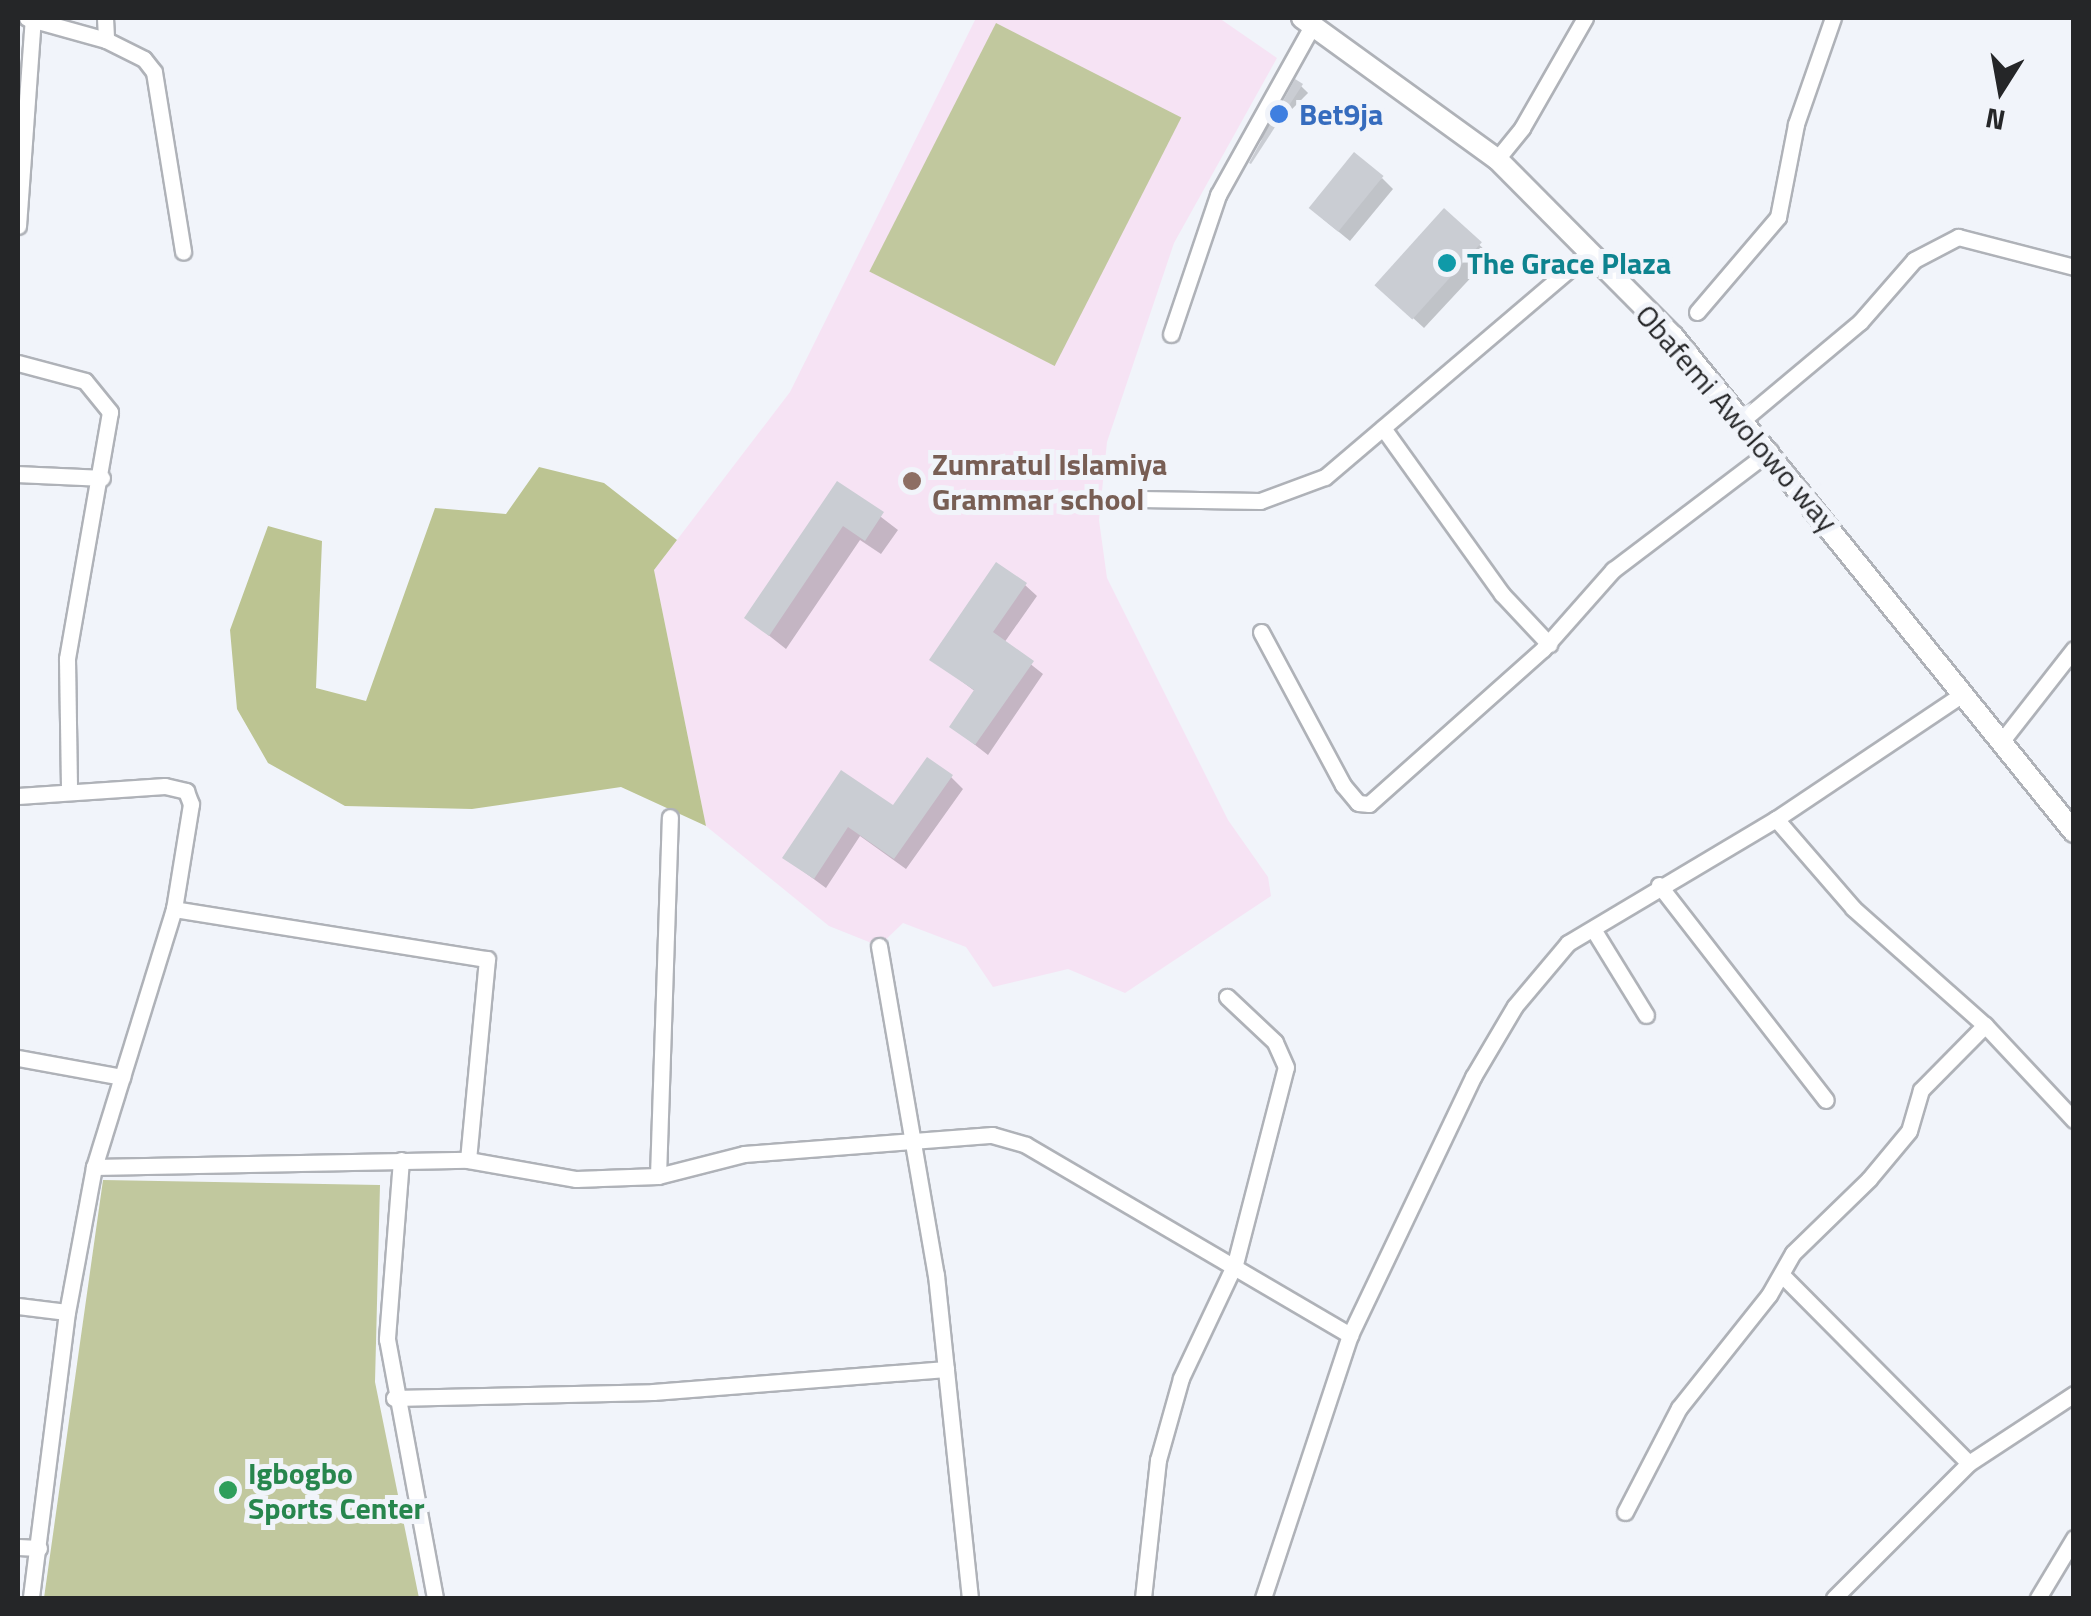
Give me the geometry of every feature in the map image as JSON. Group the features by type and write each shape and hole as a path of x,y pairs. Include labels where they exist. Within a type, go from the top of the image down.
{"main road":[{"name":"Obafemi Awolowo way","path":"1308,21 1497,159 1589,252 1744,419 2074,832"}],"street":[{"path":"18,226 30,18 106,40 144,59 154,72 183,252"},
{"path":"105,18 106,40"},
{"path":"1497,159 1522,128 1585,18"},
{"path":"1698,312 1778,217 1796,124 1833,18"},
{"path":"1170,334 1218,195 1308,21"},
{"path":"1744,419 1860,322 1914,260 1958,237 2074,268"},
{"path":"1140,499 1260,501 1325,478 1589,252"},
{"path":"18,363 84,381 110,412 102,478 67,659 69,792"},
{"path":"1383,428 1502,594 1548,644"},
{"path":"1261,632 1342,784 1362,805 1548,644 1613,570 1770,451"},
{"path":"18,474 102,478"},
{"path":"2001,742 2074,649"},
{"path":"1263,1598 1350,1335 1506,1020 1568,943 1659,884 1776,819 1964,693"},
{"path":"18,796 165,786 190,795 174,909 94,1167 66,1312 31,1598"},
{"path":"658,1176 670,817"},
{"path":"1776,819 1852,908 1985,1025 2074,1120"},
{"path":"1659,884 1826,1100"},
{"path":"174,909 488,958 468,1160"},
{"path":"1593,929 1646,1015"},
{"path":"878,946 946,1368 970,1598"},
{"path":"1143,1598 1158,1460 1180,1378 1235,1264 1286,1068 1282,1050 1227,997"},
{"path":"1625,1512 1679,1408 1782,1275 1805,1237 1909,1132 1921,1090 1985,1025"},
{"path":"18,1058 122,1077"},
{"path":"94,1167 468,1160 576,1179 658,1176 744,1154 911,1137 1011,1138 1235,1264 1350,1335"},
{"path":"401,1160 387,1339 394,1398 435,1598"},
{"path":"1782,1275 1969,1463"},
{"path":"18,1306 66,1312"},
{"path":"394,1398 653,1392 946,1368"},
{"path":"1834,1598 1969,1463 2070,1403"},
{"path":"2038,1598 2074,1538"},
{"path":"18,1546 39,1548"}],"shaded area":[{"name":"Zumratul Islamiya Grammar school","path":"976,18 1219,18 1277,58 1174,243 1107,442 1099,520 1107,578 1228,820 1268,877 1271,896 1125,993 1068,969 993,987 966,947 903,923 879,946 829,926 706,826 654,570 790,392"}],"green space":[{"path":"996,23 1181,117 1055,366 869,272"},
{"path":"539,467 604,483 677,540 654,570 706,826 621,787 472,809 345,806 268,763 237,709 230,630 268,526 322,541 316,688 366,701 435,508 506,514"},
{"name":"Igbogbo Sports Center","path":"103,1180 380,1185 375,1382 419,1598 44,1598"}],"building":[{"path":"1295,79 1303,84 1249,163"},
{"path":"1354,152 1384,176 1338,232 1309,208"},
{"name":"The Grace Plaza","path":"1444,208 1482,242 1412,319 1374,285"},
{"path":"837,481 884,512 865,541 843,526 769,636 744,618"},
{"path":"996,562 1027,583 993,632 1034,661 975,745 949,727 974,690 929,660"},
{"path":"927,757 953,775 894,859 848,827 814,879 782,858 841,770 893,805"}],"place":[{"name":"Bet9ja","path":"1279,114"},
{"name":"The Grace Plaza","path":"1447,263"},
{"name":"Zumratul Islamiya Grammar school","path":"912,481"},
{"name":"Igbogbo Sports Center","path":"228,1490"}]}
